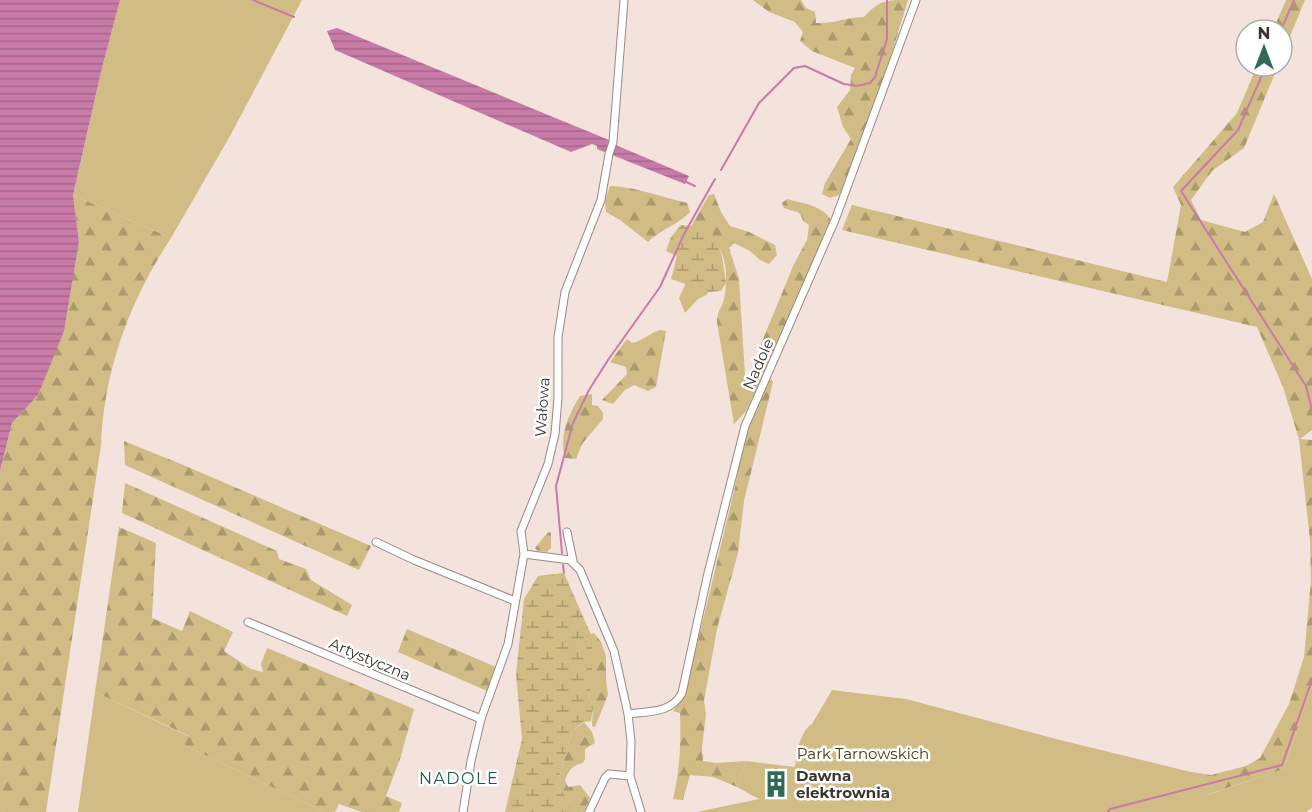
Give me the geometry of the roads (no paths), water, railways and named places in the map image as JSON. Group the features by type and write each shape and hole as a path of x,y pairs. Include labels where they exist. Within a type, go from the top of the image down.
{"street":[{"name":"Wałowa","path":"463,812 471,761 481,719 508,644 524,554 521,531 548,464 555,434 558,398 558,337 565,292 601,201 609,154 614,142 624,0"},
{"name":"Nadole","path":"627,714 667,708 673,705 682,693 708,573 745,426 836,220 916,0"},
{"path":"567,532 573,561 580,570 614,651 631,741 630,776 641,812"},
{"path":"376,542 515,601"},
{"path":"524,554 555,556 573,561"},
{"name":"Artystyczna","path":"248,622 481,719"},
{"path":"589,812 609,774 630,776"}],"waterway":[{"path":"253,0 294,17"},
{"path":"721,170 759,103 794,68 805,66 844,84 857,86 870,83 875,77 887,39 887,0"},
{"path":"1286,18 1294,0"},
{"path":"1261,78 1238,130 1181,191 1306,386 1312,410"},
{"path":"562,553 556,486 573,423 589,390 608,360 660,287 684,234 715,179"},
{"path":"684,181 695,186"},
{"path":"563,565 564,573"},
{"path":"1108,812 1110,809 1282,765 1312,680"}],"place":[{"name":"Dawna elektrownia","path":"776,784"}],"district":[{"name":"NADOLE","path":"459,778"}],"park label":[{"name":"Park Tarnowskich","path":"863,753"}]}
